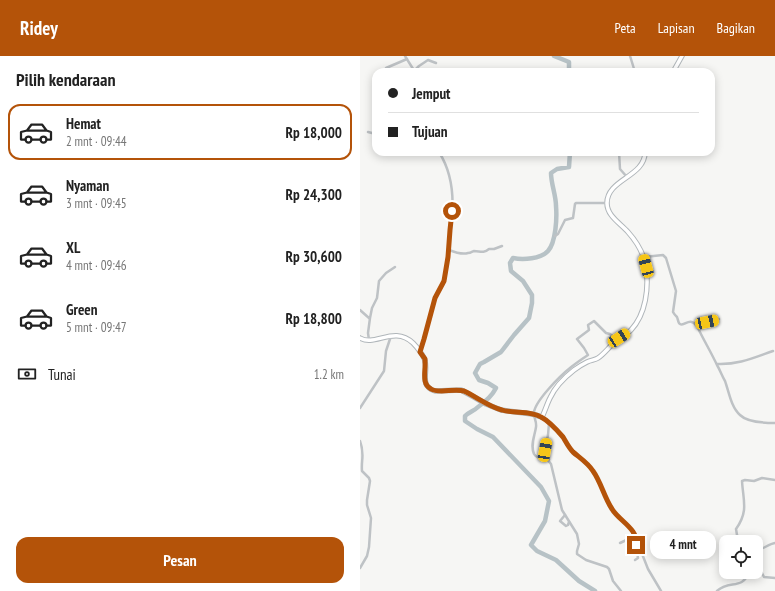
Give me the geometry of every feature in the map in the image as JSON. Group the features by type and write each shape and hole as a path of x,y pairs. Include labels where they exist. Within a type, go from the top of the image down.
{"main road":[{"path":"675,68 682,56"},
{"path":"360,338 369,340 399,336 411,342 425,359 426,384 434,391 461,390 500,410 533,414 542,417 553,394 565,379 580,366 588,361 598,358 614,338 627,334 643,308 647,286 644,257 631,236 610,213 607,203 608,195 611,190 642,164 644,156"}],"street":[{"path":"405,56 413,68"},
{"path":"630,56 634,68"},
{"path":"386,68 407,59"},
{"path":"417,68 428,60 436,63"},
{"path":"368,132 372,133"},
{"path":"420,352 435,298 444,281 449,250 452,216 452,188 448,168 441,156"},
{"path":"619,156 620,169 628,177"},
{"path":"555,236 558,234 565,220 573,218 576,203 607,203"},
{"path":"449,250 468,253 473,251 481,252 502,246"},
{"path":"644,257 665,256 676,291 673,312 678,318 680,324 691,322 695,324 719,319"},
{"path":"369,340 368,333 370,318 372,308 377,298 379,281 386,273 395,268"},
{"path":"360,310 370,318"},
{"path":"549,461 538,458 534,454 533,439 537,424 533,414 536,404 544,393 569,369 588,355 577,339 589,330 588,325 594,321 606,333 614,338"},
{"path":"695,324 717,364 732,404 738,414 748,419 775,423"},
{"path":"360,408 384,371 386,352 391,336"},
{"path":"717,364 740,363 773,351"},
{"path":"542,417 557,430 572,451 593,470 612,510 636,536 648,569 661,591"},
{"path":"549,423 545,451 551,464 562,510 578,536 578,555 586,560 607,566 613,581 621,591"},
{"path":"360,441 363,449 362,471 370,481 367,502 371,518 369,547 360,568"},
{"path":"737,535 736,529 742,520 744,513 742,481 754,481 762,478 775,480"},
{"path":"565,515 560,521 566,526 568,525 569,521"},
{"path":"620,543 636,536"},
{"path":"635,560 638,558 636,545 637,540"},
{"path":"763,548 769,544 775,543"},
{"path":"763,575 764,577 775,578"},
{"path":"717,591 724,586 742,582 746,579"}],"waterway":[{"path":"554,56 569,62 569,68"},
{"path":"570,156 569,167 557,169 551,173 556,202 555,230 551,247 541,256 527,259 513,258 510,263 511,271 523,281 532,295 529,318 501,352 480,364 475,373 479,380 496,388 486,401 465,416 465,421 493,437 541,487 549,501 545,521 531,545 537,551 556,560 579,581 595,591"}],"route":[{"path":"452,211 448,257 444,281 436,295 420,352 425,359 426,384 431,390 434,391 461,390 500,410 533,414 542,417 557,430 572,451 593,470 612,510 636,536 636,545"}]}
